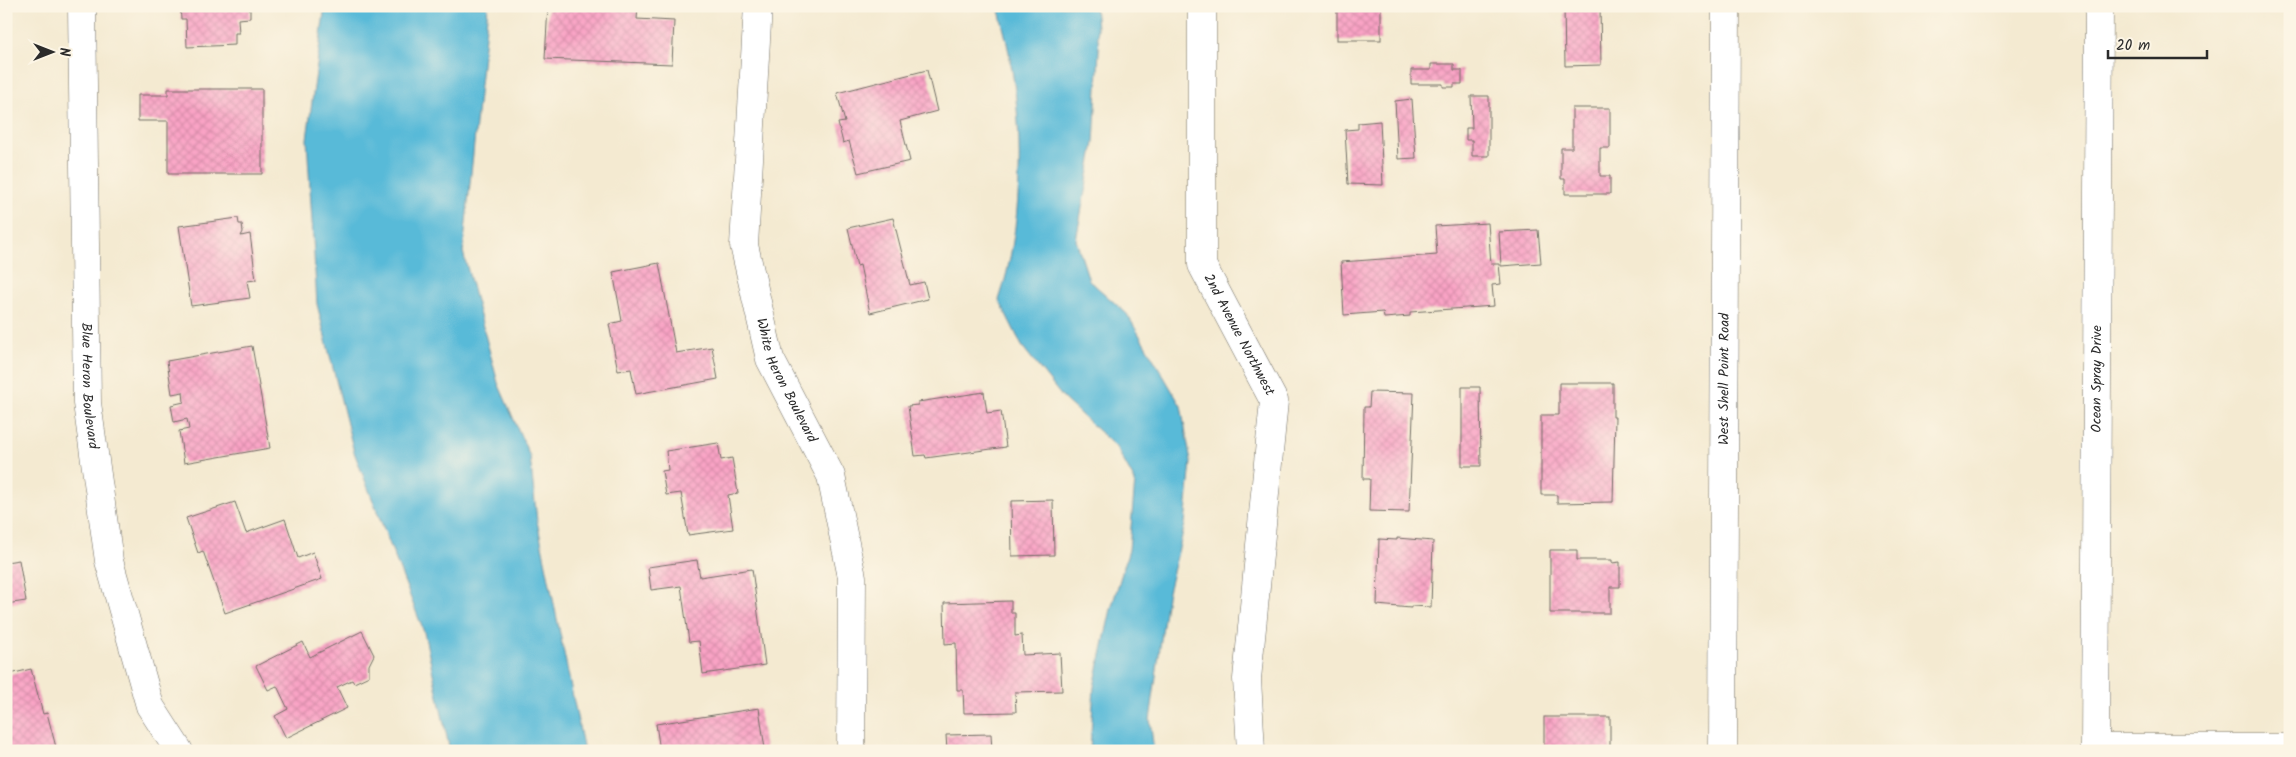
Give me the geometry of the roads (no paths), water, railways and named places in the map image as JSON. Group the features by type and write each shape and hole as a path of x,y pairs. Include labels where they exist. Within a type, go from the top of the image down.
{"street":[{"name":"Blue Heron Boulevard","path":"82,6 87,403 109,561 150,706 178,751"},
{"name":"White Heron Boulevard","path":"758,6 744,245 770,359 831,476 852,577 851,751"},
{"name":"2nd Avenue Northwest","path":"1202,6 1202,265 1274,401 1247,679 1250,751"},
{"name":"West Shell Point Road","path":"1723,751 1726,6"},
{"name":"Ocean Spray Drive","path":"2095,749 2099,6"},
{"path":"2095,749 2290,748"}],"water":[{"path":"325,6 488,6 463,252 498,383 530,457 537,521 584,751 450,751 424,632 354,452 317,304 307,139"},
{"path":"998,6 1095,6 1099,50 1094,143 1076,240 1089,280 1127,314 1181,406 1191,462 1185,524 1167,596 1150,720 1154,751 1090,751 1094,687 1111,609 1129,550 1135,481 1116,447 1063,398 1022,346 999,300 1007,273 1012,245 1019,186 1019,156 1016,97 1008,46"}]}
